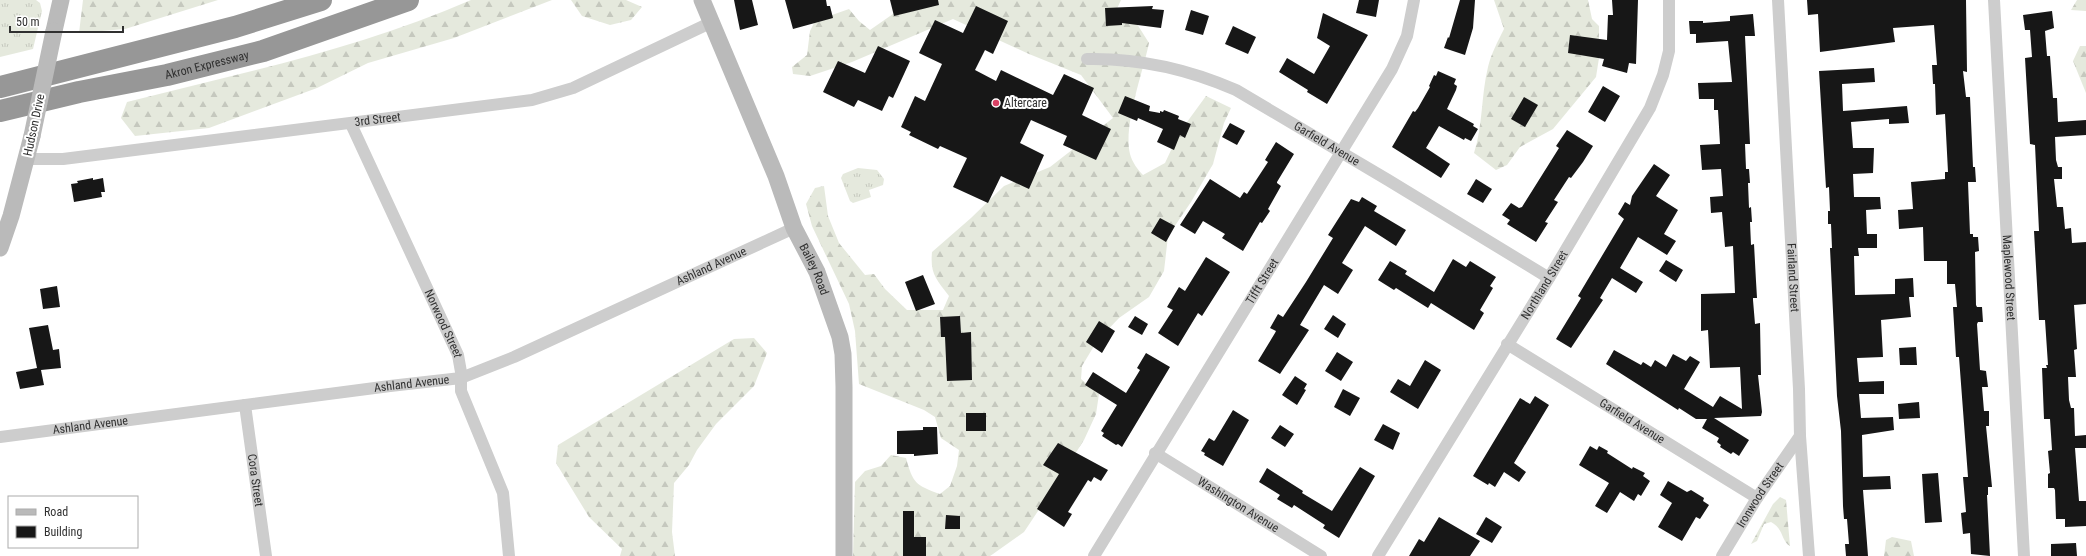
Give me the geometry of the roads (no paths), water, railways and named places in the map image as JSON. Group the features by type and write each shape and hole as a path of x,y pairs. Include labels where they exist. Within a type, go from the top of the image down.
{"highway":[{"path":"0,87 227,29 321,0"},
{"name":"Akron Expressway","path":"0,111 79,92 168,75 263,51 408,0"}],"street":[{"name":"Hudson Drive","path":"0,248 27,159 60,0"},
{"name":"Bailey Road","path":"702,0 776,176 794,228 816,272 831,308 840,337 843,354 844,556"},
{"name":"Tifft Street","path":"1094,556 1155,453 1392,68 1402,47 1410,24 1414,0"},
{"name":"Northland Street","path":"1378,556 1549,278 1650,108 1663,74 1669,51 1669,0"},
{"name":"Fairland Street","path":"1778,0 1799,389 1800,436 1809,556"},
{"name":"Maplewood Street","path":"1994,0 2024,556"},
{"name":"3rd Street","path":"27,159 63,159 351,124 548,97 580,84 712,22"},
{"name":"Garfield Avenue","path":"1087,59 1111,59 1174,68 1214,81 1257,101 1549,278"},
{"name":"Norwood Street","path":"351,124 458,355 461,391 503,493 509,556"},
{"name":"Ashland Avenue","path":"0,437 461,378 514,357 794,228"},
{"name":"Garfield Avenue","path":"1507,344 1758,498"},
{"name":"Cora Street","path":"245,405 266,556"},
{"name":"Ironwood Street","path":"1722,556 1758,498 1800,436"},
{"name":"Washington Avenue","path":"1155,453 1321,556"}],"place":[{"name":"Altercare","path":"996,103"}]}
